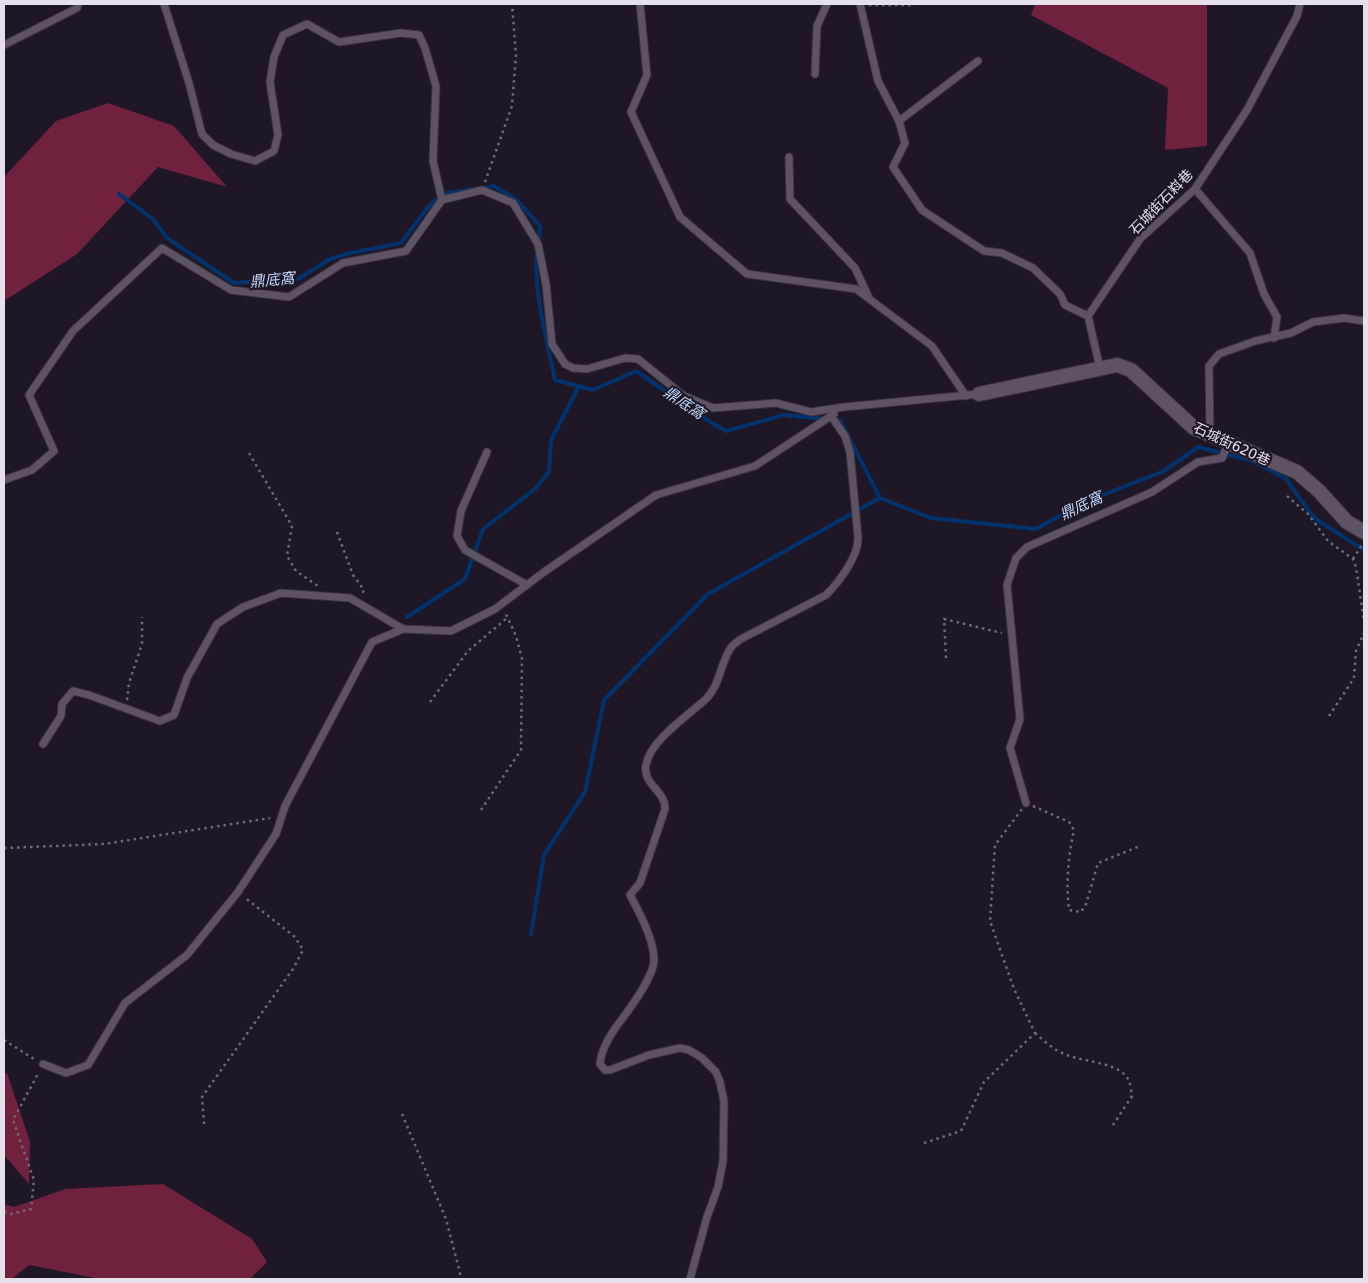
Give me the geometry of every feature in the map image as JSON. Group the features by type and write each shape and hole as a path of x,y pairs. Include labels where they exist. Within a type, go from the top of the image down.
{"street":[{"name":"石城街620巷","path":"973,395 1117,365 1131,370 1194,428 1297,472 1319,491 1347,522 1364,532"}],"lane":[{"path":"4,45 77,8 78,4"},
{"path":"164,4 189,83 202,134 213,145 231,154 255,161 274,151 278,135 270,82 274,57 283,35 307,24 339,42 401,33 419,35 425,48 436,86 433,161 442,200"},
{"path":"640,4 647,75 631,112 680,217 747,274 856,289 932,346 973,395"},
{"path":"815,74 817,26 826,4"},
{"path":"860,4 878,81 899,121 905,143 893,166 922,210 984,251 1002,253 1033,268 1060,294 1065,305 1088,316 1100,368"},
{"name":"石城街石嵙巷","path":"1088,316 1140,239 1195,189 1247,110 1297,16 1300,4"},
{"path":"899,121 978,60"},
{"path":"789,157 790,199 855,268 870,300"},
{"path":"1195,189 1250,253 1264,294 1277,317 1274,338"},
{"path":"4,480 32,470 54,451 29,395 73,331 162,248 231,290 289,297 343,263 406,251 442,200 482,190 513,203 538,244 546,284 552,344 565,364 573,368 587,369 625,358 638,359 684,396 713,408 776,403 811,412 844,407 973,395"},
{"path":"1210,434 1209,366 1219,354 1255,341 1291,334 1313,322 1344,318 1364,321"},
{"path":"43,1064 66,1073 88,1065 125,1002 187,956 238,892 276,834 285,806 372,642 403,629 451,631 500,605 656,495 755,466 844,407"},
{"path":"690,1279 707,1217 718,1187 723,1161 724,1101 716,1072 695,1053 680,1048 649,1055 610,1070 604,1070 600,1064 600,1055 614,1030 634,1003 652,968 654,960 652,946 637,905 630,895 640,882 665,809 663,798 648,781 645,767 655,748 672,727 707,697 731,648 741,639 826,595 835,586 857,551 858,537 850,452 845,436 831,416"},
{"path":"1026,803 1010,748 1020,719 1007,585 1016,558 1027,548 1152,492 1198,462 1222,458 1228,444"},
{"path":"487,452 461,511 457,536 465,550 527,586"},
{"path":"43,744 61,716 62,704 73,691 160,721 174,715 187,678 217,624 243,607 280,593 350,598 403,629"}],"path":[{"path":"482,190 512,106 516,55 512,4"},
{"path":"860,4 914,4"},
{"path":"249,453 292,526 287,556 296,571 332,596"},
{"path":"1287,496 1308,514 1328,541 1353,559 1356,567 1364,621"},
{"path":"337,532 353,575 364,590 358,603"},
{"path":"1353,559 1364,542"},
{"path":"481,810 521,750 522,659 516,636 508,617 500,605"},
{"path":"126,709 128,683 142,644 142,617"},
{"path":"430,702 468,651 508,617"},
{"path":"946,658 944,619 1012,636"},
{"path":"1329,716 1354,678 1356,650 1364,633"},
{"path":"1111,1128 1132,1096 1129,1080 1120,1070 1070,1056 1052,1047 1035,1032 1014,989 990,921 996,845 1026,803 1069,822 1074,830 1066,889 1069,910 1081,912 1086,904 1098,863 1140,846"},
{"path":"4,848 104,844 282,817"},
{"path":"204,1124 202,1097 292,969 303,950 295,938 238,892"},
{"path":"924,1143 961,1131 984,1082 1035,1032"},
{"path":"4,1040 43,1064 13,1120 34,1180 31,1209 12,1214 4,1212"},
{"path":"402,1114 446,1219 460,1273 458,1279"}],"shaded area":[{"path":"1035,4 1207,4 1207,146 1165,150 1168,88 1031,15"},
{"path":"108,103 174,126 227,187 158,167 77,254 4,301 4,177 56,121"},
{"path":"7,1073 30,1142 29,1184 4,1155 4,1074"},
{"path":"163,1184 252,1239 267,1262 250,1279 100,1279 29,1265 12,1279 4,1279 4,1204 14,1207 65,1189"}],"waterway":[{"name":"鼎底窩","path":"482,188 494,186 516,199 540,226 539,242"},
{"name":"鼎底窩","path":"119,194 153,219 167,238 234,283 298,279 330,259 401,243 428,207 443,194 472,189"},
{"name":"鼎底窩","path":"537,252 536,267 539,299 555,380 593,390 636,371 726,431 784,415 824,419"},
{"path":"407,617 465,579 483,529 535,489 549,472 551,440 579,386"},
{"name":"鼎底窩","path":"834,420 840,420 880,498 931,518 1036,529 1085,502 1164,471 1198,447 1253,461 1286,479 1314,518 1364,550"},
{"path":"531,934 544,855 585,792 604,700 708,594 880,498"}]}
